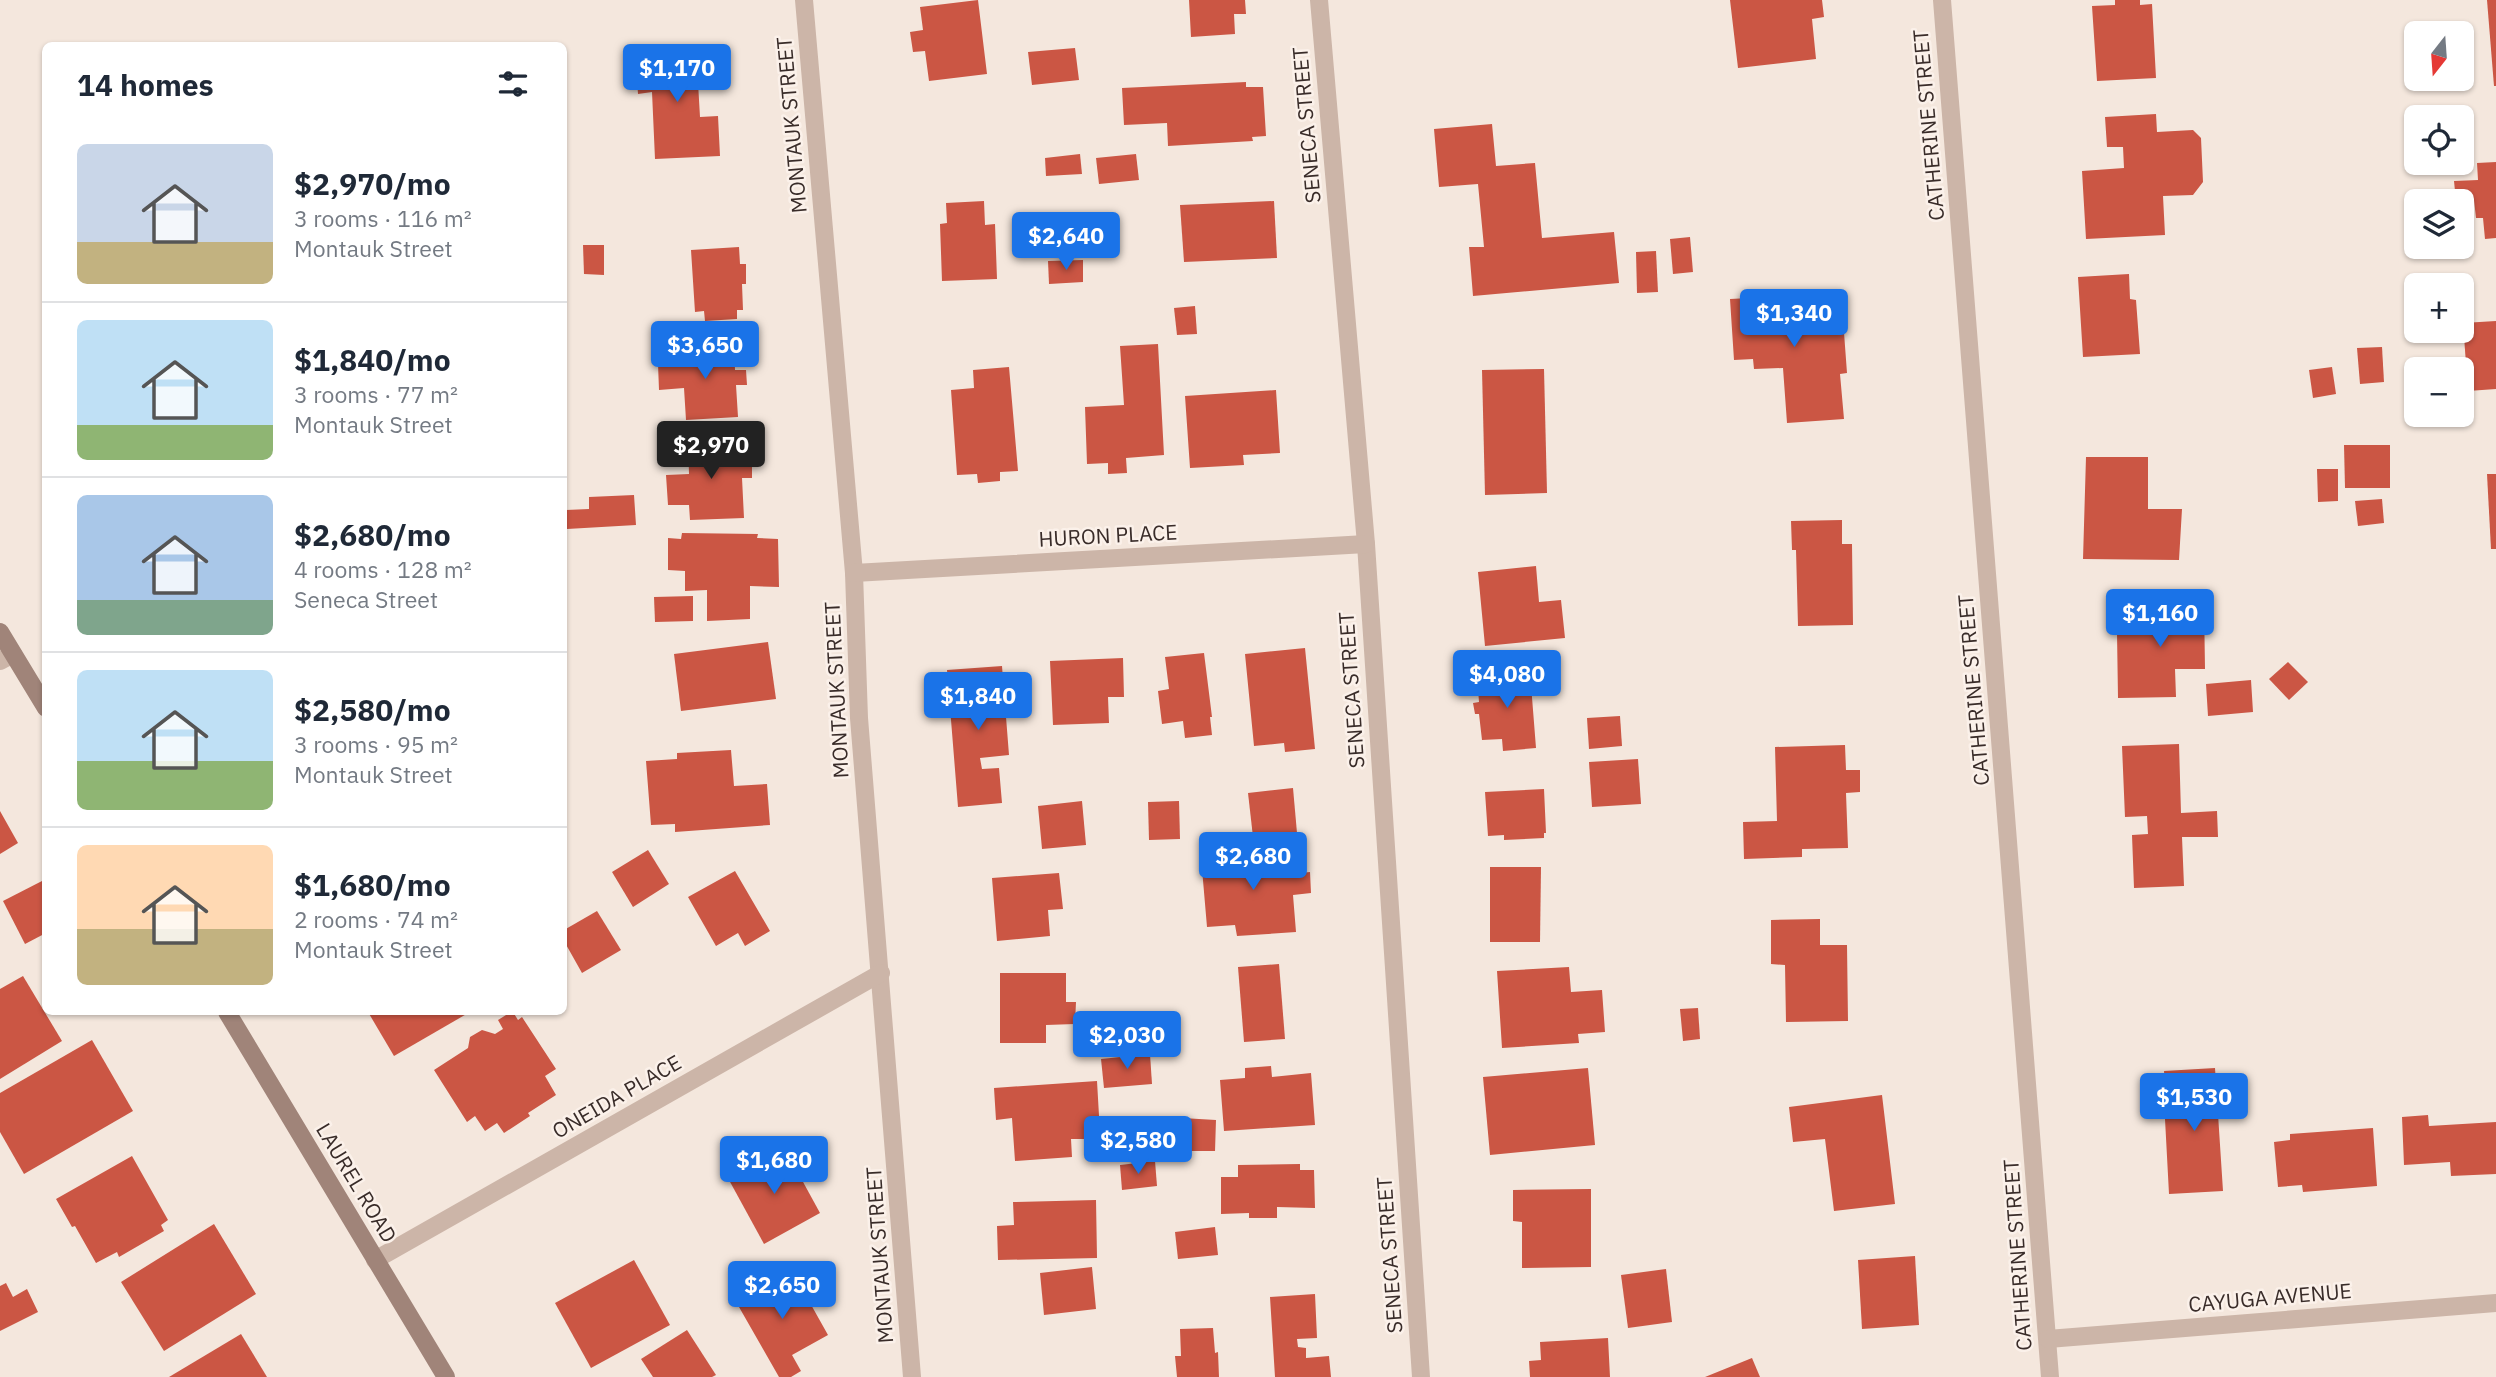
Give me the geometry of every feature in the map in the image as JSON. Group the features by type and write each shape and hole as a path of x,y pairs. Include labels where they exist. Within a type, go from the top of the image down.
{"main road":[{"path":"0,632 6,658 42,703"},
{"name":"LAUREL ROAD","path":"229,1015 446,1377"}],"street":[{"name":"MONTAUK STREET","path":"804,0 854,573 859,718 912,1377"},
{"name":"SENECA STREET","path":"1319,0 1366,544 1422,1377"},
{"name":"CATHERINE STREET","path":"1942,0 2050,1377"},
{"name":"HURON PLACE","path":"854,573 1366,544"},
{"name":"ONEIDA PLACE","path":"376,1261 881,973"},
{"name":"CAYUGA AVENUE","path":"2048,1339 2496,1303"}],"building":[{"path":"978,0 987,74 929,81 925,51 913,52 910,32 923,30 920,7"},
{"path":"1189,0 1245,0 1246,14 1234,14 1235,34 1191,37"},
{"path":"1730,0 1822,0 1824,17 1812,19 1816,59 1738,68"},
{"path":"2115,0 2140,0 2140,5 2152,4 2156,78 2097,81 2092,6 2115,5"},
{"path":"2487,0 2496,0 2496,86 2494,86"},
{"path":"696,48 700,117 718,116 720,156 655,159 652,92 638,94 635,51"},
{"path":"1075,48 1079,80 1032,85 1028,52"},
{"path":"1246,82 1246,87 1263,87 1266,136 1252,137 1253,141 1168,146 1167,123 1124,125 1122,88"},
{"path":"2156,114 2157,132 2193,130 2201,138 2203,182 2193,195 2163,196 2165,235 2086,239 2082,171 2124,168 2123,147 2107,147 2105,117"},
{"path":"1492,124 1496,166 1535,163 1542,238 1614,232 1619,283 1473,296 1469,247 1484,247 1478,184 1439,187 1434,129"},
{"path":"1080,154 1082,174 1046,176 1045,158"},
{"path":"1136,154 1139,180 1099,184 1096,158"},
{"path":"2496,162 2496,238 2485,239 2483,218 2476,218 2474,189 2455,189 2454,181 2478,180 2477,163"},
{"path":"984,201 985,225 995,224 997,279 942,281 940,224 947,223 946,203"},
{"path":"1274,201 1277,258 1184,262 1180,205"},
{"path":"1690,237 1693,272 1673,274 1670,239"},
{"path":"583,245 604,245 604,275 584,274"},
{"path":"739,247 740,264 746,264 746,284 742,284 743,310 737,310 737,319 705,321 704,311 695,312 691,250"},
{"path":"1656,251 1658,292 1637,293 1636,252"},
{"path":"1083,260 1083,282 1049,284 1048,261"},
{"path":"2129,274 2130,299 2136,300 2140,354 2083,357 2078,277"},
{"path":"1823,289 1825,320 1843,319 1847,373 1840,374 1844,419 1787,423 1783,368 1754,369 1753,359 1734,360 1730,299 1750,298 1750,294"},
{"path":"1195,306 1197,334 1177,335 1174,308"},
{"path":"2496,321 2496,389 2474,391 2474,357 2466,357 2464,343 2474,343 2474,322"},
{"path":"734,344 735,370 746,370 747,385 736,385 738,417 686,420 684,388 659,390 658,364 681,362 680,347"},
{"path":"1158,344 1164,455 1126,458 1127,473 1108,474 1108,463 1087,464 1085,407 1124,405 1120,346"},
{"path":"2382,347 2384,382 2360,384 2357,348"},
{"path":"1009,367 1018,471 1000,472 1000,481 978,483 977,474 957,475 951,390 974,388 973,370"},
{"path":"2332,367 2336,394 2313,398 2309,370"},
{"path":"1544,369 1547,493 1485,495 1482,370"},
{"path":"1276,390 1280,453 1243,455 1244,465 1190,468 1185,396"},
{"path":"741,439 742,464 752,464 752,478 742,478 744,518 690,520 689,505 668,505 666,475 689,474 688,441"},
{"path":"2344,445 2390,445 2390,488 2345,488"},
{"path":"2086,457 2148,457 2148,509 2182,509 2179,560 2083,559"},
{"path":"2317,469 2338,469 2338,501 2318,502"},
{"path":"2487,474 2496,474 2496,549 2491,549"},
{"path":"634,495 636,525 567,529 567,510 589,509 589,497"},
{"path":"2382,499 2384,523 2358,526 2355,501"},
{"path":"1842,520 1842,544 1852,544 1853,625 1798,626 1796,550 1792,550 1791,521"},
{"path":"682,533 758,534 757,538 778,539 779,587 750,586 750,619 707,621 707,590 685,591 685,571 668,570 668,538 681,539"},
{"path":"1536,566 1539,602 1561,600 1565,638 1485,646 1478,572"},
{"path":"693,596 693,621 655,622 654,597"},
{"path":"2204,603 2205,669 2175,669 2176,697 2118,698 2117,633 2137,633 2137,604"},
{"path":"768,642 776,699 681,711 674,654"},
{"path":"1305,648 1315,749 1285,752 1284,743 1254,746 1245,654"},
{"path":"1204,653 1212,735 1185,738 1183,721 1162,724 1158,691 1169,689 1165,657"},
{"path":"1123,658 1124,697 1108,697 1109,723 1053,725 1050,661"},
{"path":"2288,662 2308,682 2289,700 2269,679"},
{"path":"1002,666 1009,755 980,758 982,769 999,768 1002,803 958,807 947,670"},
{"path":"1530,672 1536,748 1503,751 1502,739 1482,740 1479,714 1475,714 1473,703 1479,702 1477,676"},
{"path":"2251,680 2253,712 2208,716 2206,684"},
{"path":"1620,716 1622,746 1589,749 1587,718"},
{"path":"2179,744 2181,813 2217,811 2218,837 2182,837 2184,886 2134,888 2132,835 2148,834 2147,816 2125,817 2122,746"},
{"path":"1845,745 1846,770 1860,770 1860,792 1846,793 1848,848 1802,849 1802,857 1744,859 1743,822 1777,821 1775,747"},
{"path":"731,750 734,786 767,784 770,825 675,832 675,824 651,825 646,761 677,759 677,753"},
{"path":"1638,759 1641,804 1592,807 1589,762"},
{"path":"1293,788 1297,833 1253,837 1248,793"},
{"path":"1544,789 1544,838 1504,840 1504,835 1488,836 1485,792"},
{"path":"1082,801 1086,845 1042,849 1038,806"},
{"path":"1179,801 1180,839 1149,840 1148,802"},
{"path":"0,811 18,843 0,854"},
{"path":"648,850 669,884 633,907 612,872"},
{"path":"1289,850 1291,874 1310,872 1311,893 1293,895 1296,932 1237,936 1235,925 1207,927 1201,857"},
{"path":"1490,867 1541,867 1540,942 1490,942"},
{"path":"735,871 770,931 745,946 738,933 716,946 688,897"},
{"path":"1059,873 1063,909 1048,910 1050,936 997,941 992,878"},
{"path":"42,881 42,935 25,944 3,901"},
{"path":"597,911 621,950 582,973 567,946 567,928"},
{"path":"1820,919 1820,945 1847,945 1848,1021 1786,1022 1785,965 1771,964 1771,920"},
{"path":"1279,964 1285,1039 1244,1042 1238,967"},
{"path":"1569,967 1571,992 1602,990 1605,1032 1578,1034 1579,1043 1502,1048 1497,971"},
{"path":"1000,973 1066,973 1066,1002 1076,1002 1075,1024 1046,1025 1046,1043 1000,1043"},
{"path":"23,976 42,1008 42,1015 46,1015 62,1041 0,1079 0,989"},
{"path":"1698,1008 1700,1039 1683,1041 1680,1009"},
{"path":"370,1015 465,1015 394,1056"},
{"path":"506,1015 515,1015 518,1020 522,1017 556,1069 545,1076 556,1095 504,1133 497,1123 485,1131 475,1116 467,1122 434,1070 468,1048 470,1037 482,1030 495,1034 503,1029 498,1020"},
{"path":"92,1040 133,1111 24,1174 0,1132 0,1093"},
{"path":"1150,1054 1152,1084 1104,1088 1101,1059"},
{"path":"1271,1066 1272,1077 1311,1073 1315,1125 1224,1131 1220,1080 1245,1078 1245,1068"},
{"path":"1588,1068 1595,1145 1490,1155 1483,1077"},
{"path":"2215,1068 2223,1191 2169,1194 2165,1119 2185,1118 2184,1101 2166,1101 2164,1071"},
{"path":"1097,1081 1100,1133 1084,1135 1084,1139 1071,1139 1072,1157 1015,1161 1012,1118 996,1120 994,1088"},
{"path":"1882,1095 1895,1204 1834,1211 1825,1139 1793,1142 1789,1107"},
{"path":"2428,1115 2429,1126 2496,1122 2496,1174 2451,1176 2450,1162 2404,1165 2402,1117"},
{"path":"1182,1118 1216,1120 1215,1151 1181,1151"},
{"path":"2373,1128 2377,1186 2303,1192 2302,1185 2278,1187 2274,1142 2290,1140 2290,1134"},
{"path":"785,1149 820,1213 764,1244 729,1180"},
{"path":"132,1156 168,1220 161,1225 164,1231 119,1257 117,1252 96,1263 56,1199"},
{"path":"1155,1161 1157,1186 1122,1190 1120,1165"},
{"path":"1300,1164 1300,1170 1314,1170 1315,1208 1277,1207 1277,1218 1249,1218 1249,1213 1221,1214 1221,1177 1238,1177 1238,1165"},
{"path":"1591,1189 1591,1267 1522,1268 1522,1222 1513,1221 1513,1190"},
{"path":"1096,1200 1097,1258 998,1260 997,1226 1014,1225 1013,1202"},
{"path":"214,1224 256,1294 164,1351 121,1282"},
{"path":"1215,1227 1218,1255 1178,1259 1175,1232"},
{"path":"1915,1256 1919,1325 1862,1329 1858,1260"},
{"path":"634,1260 670,1325 591,1368 555,1303"},
{"path":"1092,1267 1096,1309 1044,1315 1040,1273"},
{"path":"791,1269 828,1335 792,1355 801,1371 791,1377 779,1377 735,1300"},
{"path":"1666,1269 1672,1322 1628,1328 1621,1275"},
{"path":"6,1283 13,1297 27,1289 38,1312 0,1331 0,1286"},
{"path":"1315,1294 1317,1338 1297,1339 1298,1347 1306,1348 1306,1358 1329,1356 1331,1377 1275,1377 1270,1297"},
{"path":"1213,1328 1219,1377 1177,1377 1175,1356 1181,1356 1180,1329"},
{"path":"687,1330 716,1375 653,1377 641,1359"},
{"path":"241,1334 267,1377 169,1377"},
{"path":"1608,1338 1610,1377 1530,1377 1529,1361 1541,1360 1540,1342"},
{"path":"1752,1358 1760,1377 1705,1377"}]}
